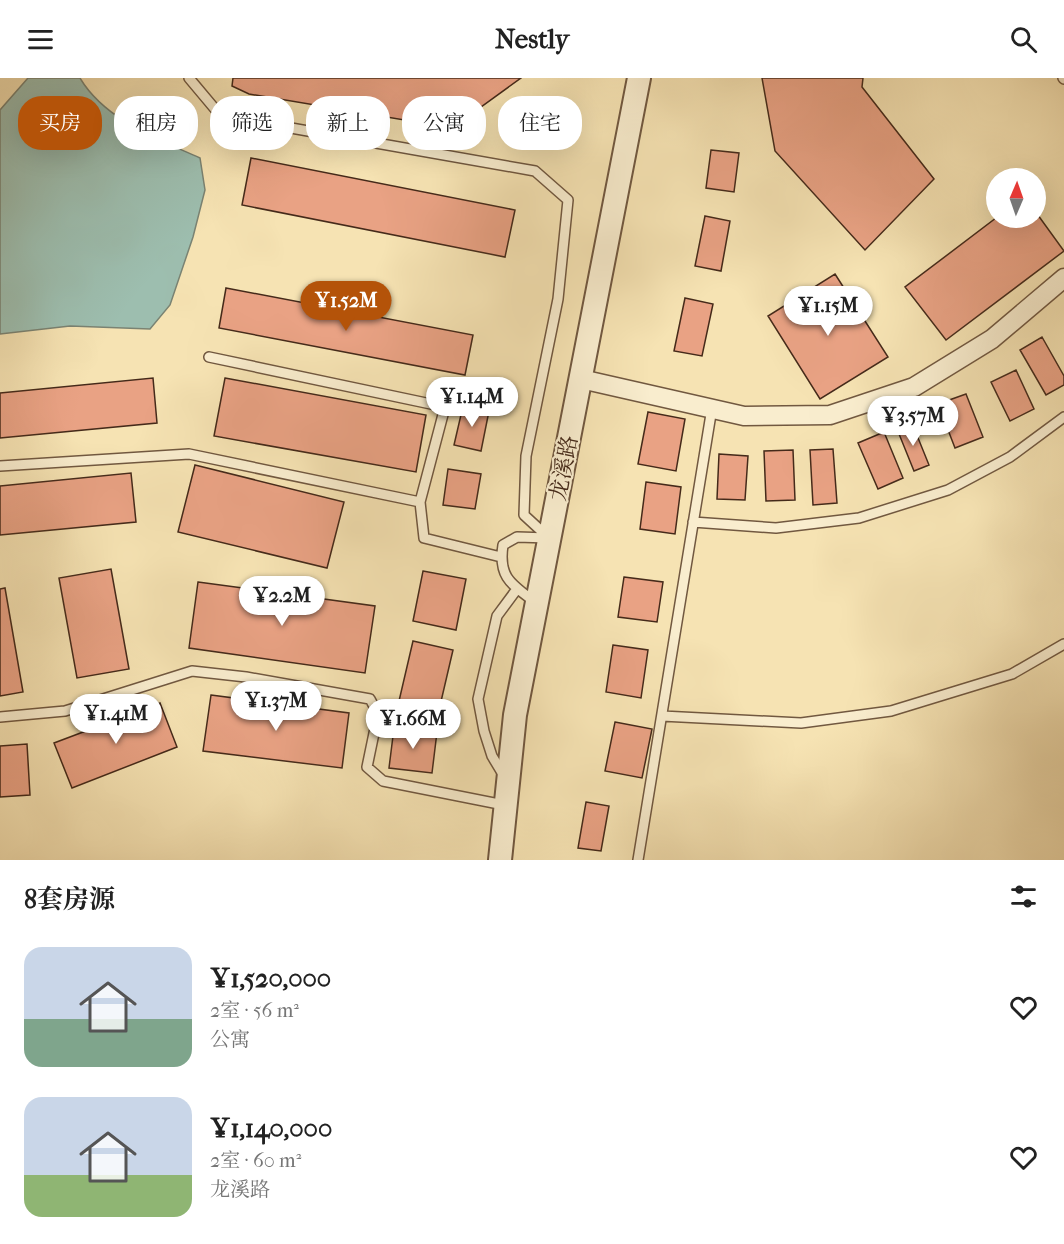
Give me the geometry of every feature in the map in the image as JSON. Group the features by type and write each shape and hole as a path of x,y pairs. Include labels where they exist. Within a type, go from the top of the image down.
{"street":[{"name":"龙溪路","path":"500,860 515,715 639,78"},
{"path":"581,379 744,416 830,415 914,387 992,339 1064,278"}],"lane":[{"path":"189,78 215,109 257,122 535,171 568,200 558,299 526,456 524,515 549,538"},
{"path":"209,357 445,407 420,501 424,538 501,557"},
{"path":"638,860 712,408"},
{"path":"693,522 776,528 859,518 948,490 1010,457 1064,417"},
{"path":"0,466 189,454 420,501"},
{"path":"537,603 517,589 509,580 500,564 503,545 517,537 549,538"},
{"path":"508,782 492,756 484,731 478,699 497,616 517,589"},
{"path":"662,716 801,723 891,711 1012,674 1064,644"},
{"path":"0,717 65,711 192,671 246,677 370,699 378,714 367,767 383,781 506,806"}],"shaded area":[{"path":"28,78 80,78 94,96 18,96 18,150 102,150 102,105 114,114 114,150 183,150 200,158 205,190 193,237 170,305 150,329 70,326 0,334 0,110"}],"building":[{"path":"233,78 521,78 486,103 486,96 402,96 402,120 390,118 390,96 306,96 306,104 294,102 294,96 261,96 249,94 232,86"},
{"path":"762,78 863,78 862,87 934,179 865,250 775,151"},
{"path":"711,150 739,153 734,192 706,188"},
{"path":"251,158 515,210 505,257 242,205"},
{"path":"705,216 730,221 721,271 695,266"},
{"path":"986,226 986,228 1046,228 1046,226 1064,251 946,340 905,287"},
{"path":"835,274 888,357 820,399 768,316"},
{"path":"226,288 473,335 465,375 219,328"},
{"path":"685,298 713,304 702,356 674,351"},
{"path":"1042,337 1064,376 1064,385 1046,395 1020,350"},
{"path":"1016,370 1034,409 1010,421 991,382"},
{"path":"153,378 157,423 0,438 0,393"},
{"path":"225,378 426,415 416,472 214,436"},
{"path":"966,394 983,437 955,448 938,404"},
{"path":"463,406 489,411 481,451 454,445"},
{"path":"648,412 685,419 676,471 638,464"},
{"path":"912,423 929,465 914,471 897,429"},
{"path":"884,432 903,478 878,489 858,443"},
{"path":"833,449 837,503 813,505 810,450"},
{"path":"793,450 795,500 766,501 764,451"},
{"path":"719,454 748,456 745,500 717,499"},
{"path":"195,465 344,502 327,568 178,532"},
{"path":"448,469 481,474 475,509 443,505"},
{"path":"131,473 136,522 0,535 0,486"},
{"path":"646,482 681,487 675,534 640,529"},
{"path":"111,569 129,669 77,678 59,578"},
{"path":"423,571 466,579 456,630 413,621"},
{"path":"624,577 663,582 657,622 618,617"},
{"path":"198,582 375,606 365,673 189,648"},
{"path":"5,588 23,692 0,696 0,589"},
{"path":"413,641 453,650 439,710 399,701"},
{"path":"613,645 648,650 641,698 606,692"},
{"path":"211,695 349,713 342,768 203,751"},
{"path":"160,703 177,747 72,788 54,743"},
{"path":"615,722 652,729 642,778 605,771"},
{"path":"394,728 437,732 432,773 389,768"},
{"path":"27,744 30,795 0,797 0,746"},
{"path":"586,802 609,806 601,851 578,848"}]}
